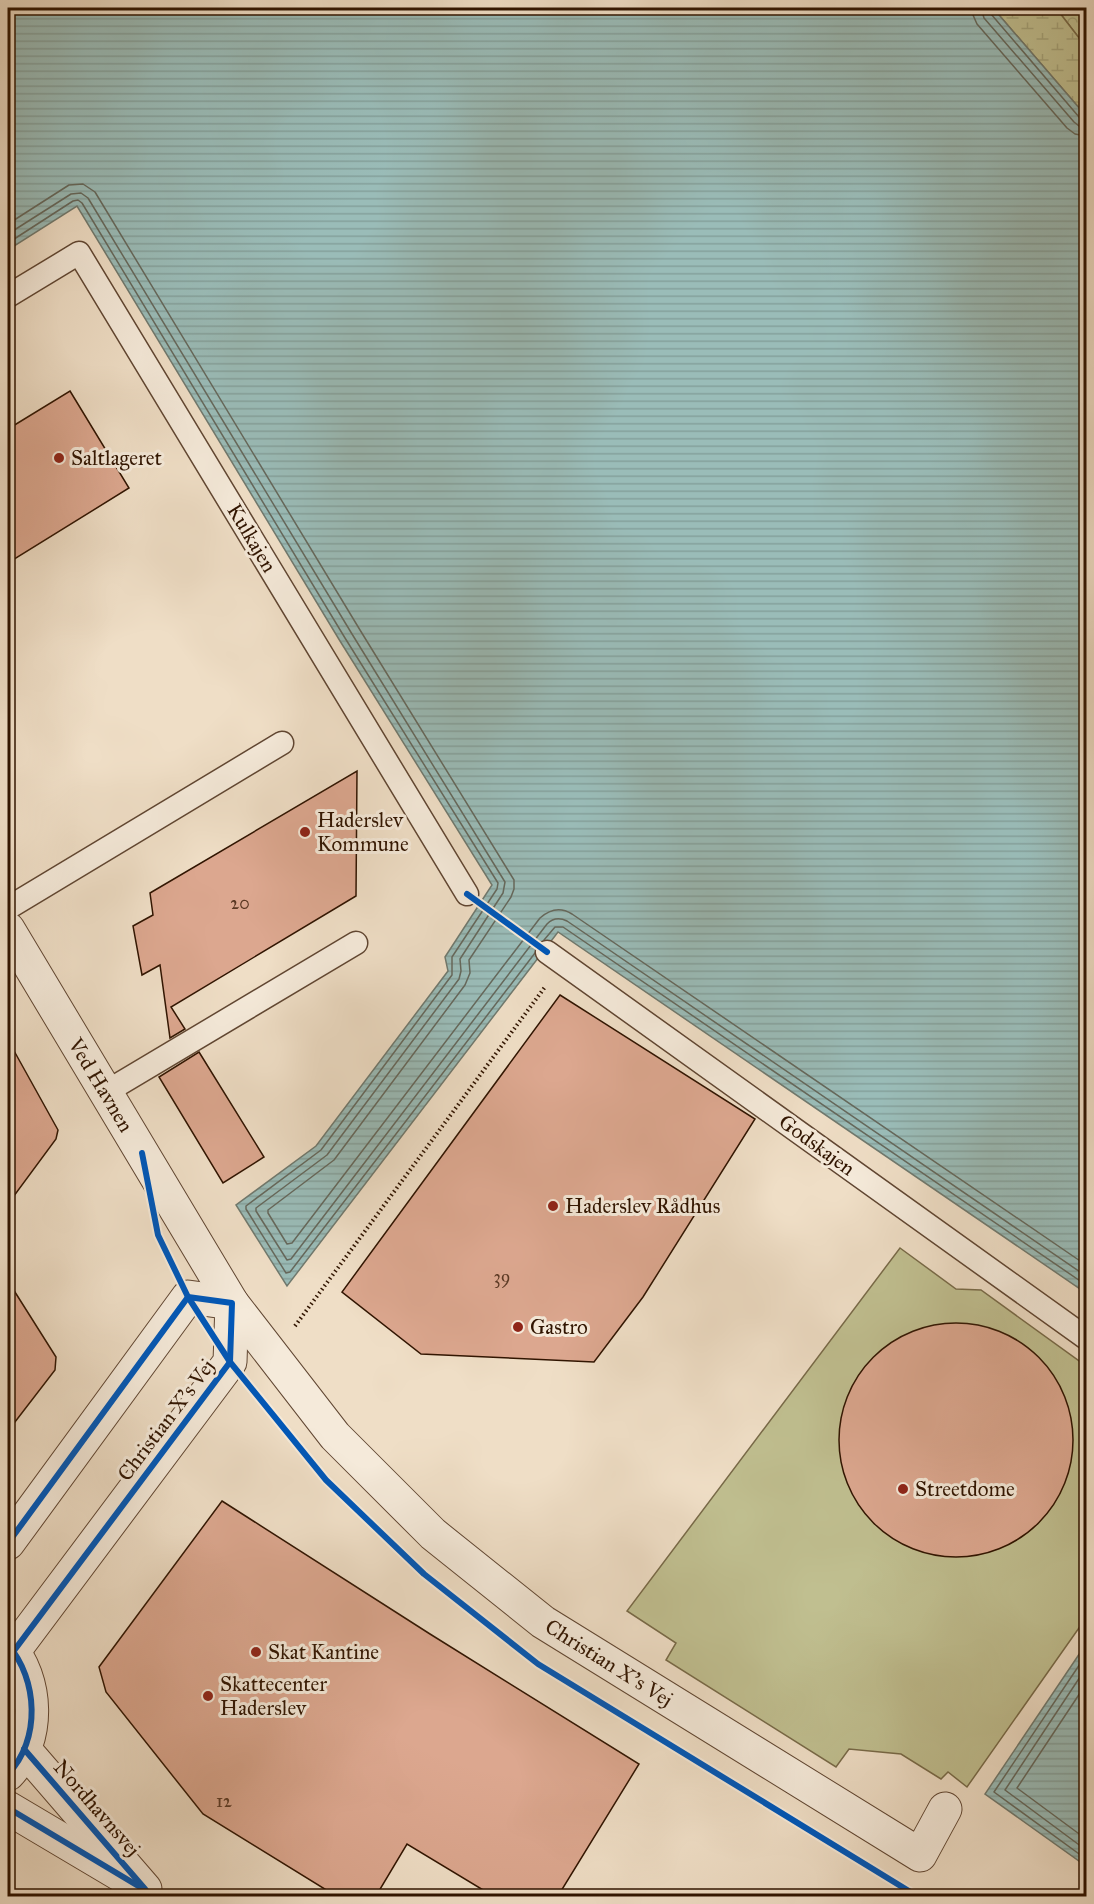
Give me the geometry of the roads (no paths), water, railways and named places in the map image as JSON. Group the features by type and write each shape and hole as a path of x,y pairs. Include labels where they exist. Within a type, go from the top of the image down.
{"street":[{"name":"Ved Havnen","path":"8,929 232,1302"},
{"path":"8,1543 188,1297 232,1302"},
{"name":"Christian X's Vej","path":"232,1302 335,1436 433,1534 543,1622 920,1855 945,1809"},
{"name":"Christian X's Vej","path":"10,1649 230,1362 232,1302"},
{"path":"10,1649 26,1674 32,1699 31,1724 16,1761"},
{"name":"Nordhavnsvej","path":"16,1761 150,1893"},
{"name":"Nordhavnsvej","path":"8,1808 150,1893"}],"lane":[{"name":"Kulkajen","path":"8,296 79,253 467,894"},
{"path":"8,908 282,743"},
{"path":"106,1092 356,943"},
{"name":"Godskajen","path":"555,958 1086,1338"}],"water":[{"path":"8,8 993,8 1086,116 1086,1293 558,932 287,1286 236,1205 316,1146 448,971 445,957 492,885 340,641 77,206 8,250"},
{"path":"1086,1644 1086,1866 985,1794"}],"place":[{"name":"Saltlageret","path":"59,458"},
{"name":"Haderslev Kommune","path":"305,832"},
{"name":"Haderslev Rådhus","path":"553,1206"},
{"name":"Gastro","path":"518,1327"},
{"name":"Streetdome","path":"903,1489"},
{"name":"Skat Kantine","path":"256,1652"},
{"name":"Skattecenter Haderslev","path":"208,1696"}]}
